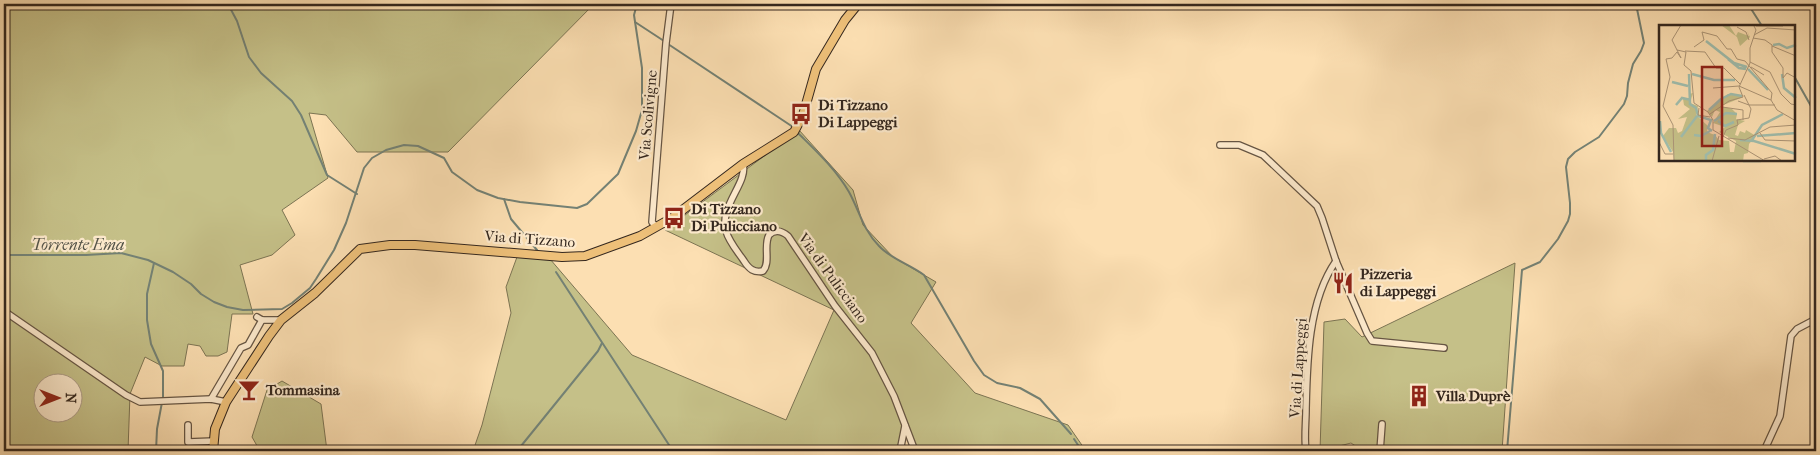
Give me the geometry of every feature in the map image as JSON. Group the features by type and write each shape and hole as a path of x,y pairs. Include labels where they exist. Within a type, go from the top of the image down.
{"main road":[{"name":"Via di Tizzano","path":"213,451 215,429 226,402 269,336 282,320 315,293 360,250 368,247 414,245 562,257 585,256 640,236 683,210 743,164 787,138 796,130 803,114 816,69 831,42 858,4"}],"street":[{"name":"Via Scolivigne","path":"656,227 652,222 656,160 671,4"},
{"path":"1220,145 1239,145 1263,155 1317,206 1336,261 1372,341 1444,348"},
{"name":"Via di Pulicciano","path":"743,164 744,173 726,214 725,226 729,238 747,266 752,271 758,272 763,271 766,267 766,241 769,235 778,231 788,236 834,306 872,353 888,384 915,451"},
{"name":"Via di Lappeggi","path":"1306,451 1312,321 1326,278 1336,261"},
{"path":"4,311 126,396 140,402 211,399 226,402"},
{"path":"211,399 241,348 248,345 259,319 282,320"},
{"path":"1764,451 1780,416 1792,336 1796,329 1816,319"},
{"path":"1380,451 1382,424"},
{"path":"188,425 188,442 214,441"},
{"path":"900,451 905,426"}],"shaded area":[{"path":"4,4 594,4 448,152 357,152 326,115 309,113 328,178 282,210 295,235 272,255 240,265 253,314 232,314 227,352 218,356 206,356 200,346 188,344 184,366 162,366 145,357 130,394 128,451 4,451"},
{"path":"799,130 853,190 863,225 893,257 936,282 911,323 975,393 1068,425 1086,451 913,451 902,428 897,451 473,451 482,425 511,313 506,287 517,257 550,259 632,355 786,420 834,310 665,230"},
{"path":"1515,263 1502,451 1363,451 1351,443 1320,451 1324,322 1345,319 1362,337"},
{"path":"282,381 321,404 327,451 260,451 252,437 268,387 272,387"}],"waterway":[{"path":"228,4 237,21 249,57 261,73 292,101 301,115 327,175 357,194"},
{"name":"Torrente Ema","path":"4,255 121,253 148,260 173,272 191,284 201,294 227,307 243,310 282,309 310,288 334,250 346,223 364,168 372,158 386,150 404,145 418,146 444,158 452,172 477,190 498,198 577,208 587,204 618,174 636,131 642,110 642,68 634,15 637,4"},
{"path":"1507,451 1522,270 1540,262 1558,239 1568,221 1570,214 1566,167 1568,159 1575,152 1599,137 1624,104 1633,64 1644,43 1636,4"},
{"path":"1748,4 1761,25"},
{"path":"635,22 664,41"},
{"path":"668,44 793,127"},
{"path":"1795,78 1816,115"},
{"path":"796,131 843,183 853,199 865,227 879,246 924,275 984,375 997,383 1020,388 1040,399 1071,434"},
{"path":"504,199 511,219 537,250"},
{"path":"154,263 147,294 147,320 151,344 163,371 163,397 157,429 156,451"},
{"path":"556,272 673,451"},
{"path":"517,451 598,351 602,343"},
{"path":"1074,439 1082,451"}],"place":[{"name":"Di Tizzano Di Lappeggi","path":"801,114"},
{"name":"Di Tizzano Di Pulicciano","path":"674,218"},
{"name":"Pizzeria di Lappeggi","path":"1343,283"},
{"name":"Tommasina","path":"249,390"},
{"name":"Villa Duprè","path":"1419,396"}]}
